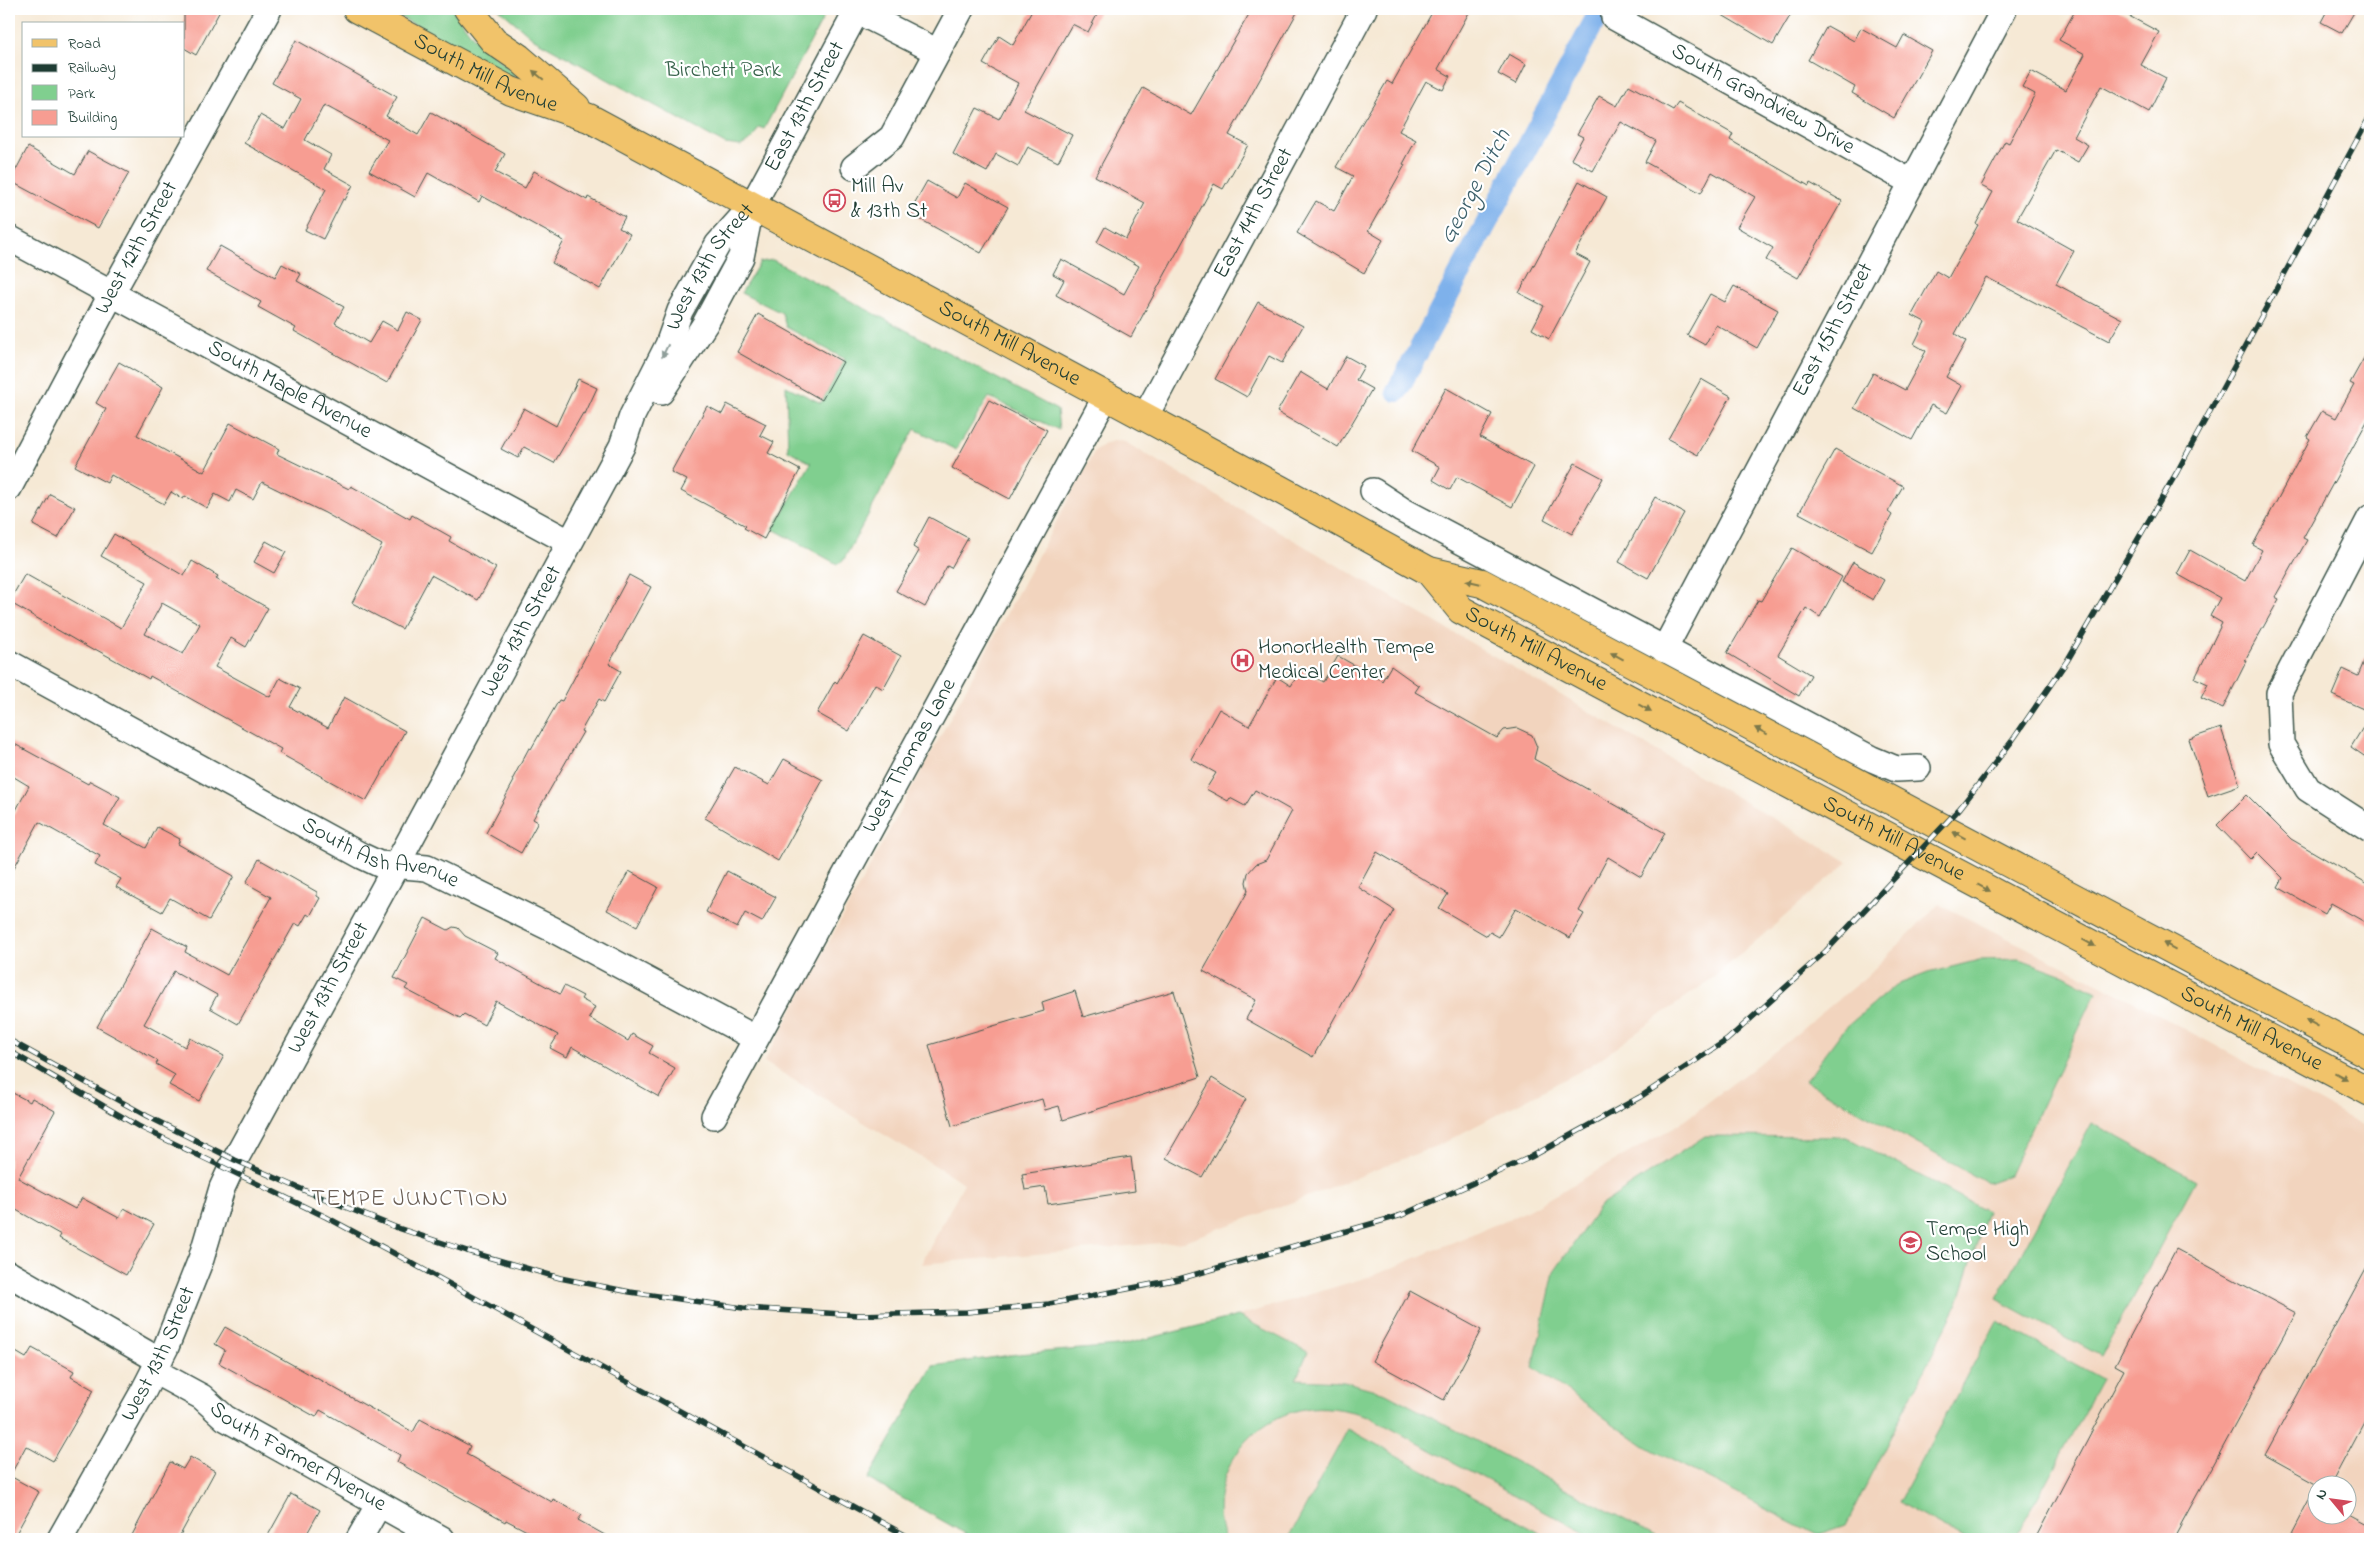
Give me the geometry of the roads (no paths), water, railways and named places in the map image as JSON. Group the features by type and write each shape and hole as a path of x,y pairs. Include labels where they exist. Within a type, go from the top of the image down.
{"main road":[{"name":"South Mill Avenue","path":"357,9 511,91 589,118 1429,572 1482,584 2370,1055"},
{"name":"South Mill Avenue","path":"468,9 494,41 518,58 589,118"},
{"name":"South Mill Avenue","path":"1429,572 1461,610 2370,1092"}],"street":[{"name":"West 12th Street","path":"9,488 112,293 269,9"},
{"path":"854,167 892,137 961,9"},
{"name":"East 14th Street","path":"1144,417 1364,9"},
{"name":"East 15th Street","path":"1664,650 2004,9"},
{"path":"857,10 938,52"},
{"name":"East 13th Street","path":"752,206 857,10"},
{"name":"South Grandview Drive","path":"1614,17 1911,182"},
{"name":"West 13th Street","path":"60,1539 157,1366 200,1259 229,1172 622,446 632,416 668,345 680,311 718,244 752,206"},
{"name":"South Maple Avenue","path":"9,238 569,542"},
{"name":"West Thomas Lane","path":"714,1116 1106,396"},
{"path":"1373,491 1402,510 1872,759 1896,769 1918,768"},
{"path":"2370,518 2279,693 2280,744 2308,789 2370,829"},
{"name":"South Ash Avenue","path":"9,663 362,856 380,864 396,866 413,865 427,868 484,894 755,1038"},
{"name":"South Farmer Avenue","path":"9,1274 157,1366 202,1398 225,1418 442,1539"},
{"path":"359,1539 379,1504"}],"waterway":[{"name":"George Ditch","path":"1397,391 1601,9"}],"railway":[{"path":"9,1040 147,1116 235,1160 395,1227 467,1251 560,1278 630,1292 743,1308 859,1315 967,1312 1049,1304 1179,1279 1402,1215 1531,1157 1640,1097 1727,1040 1826,951 1960,808 2012,741 2067,661 2177,472 2370,116"},
{"path":"9,1051 138,1126 326,1217 388,1250 912,1539"}],"place":[{"name":"Mill Av & 13th St","path":"835,200"},
{"name":"HonorHealth Tempe Medical Center","path":"1242,661"},
{"name":"Tempe High School","path":"1910,1243"}],"district":[{"name":"TEMPE JUNCTION","path":"410,1199"}],"park label":[{"name":"Birchett Park","path":"723,71"}]}
